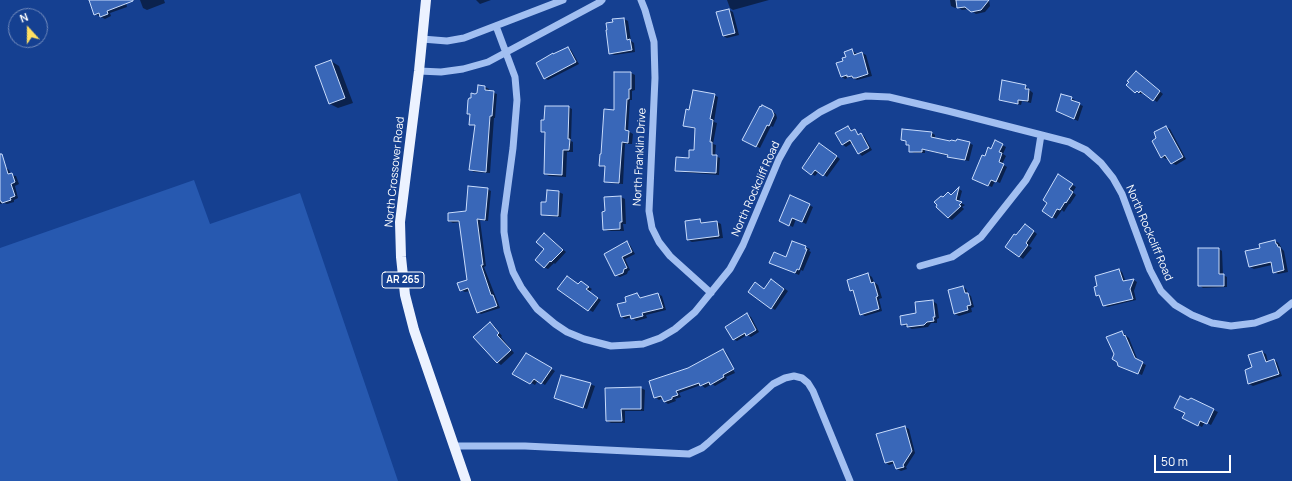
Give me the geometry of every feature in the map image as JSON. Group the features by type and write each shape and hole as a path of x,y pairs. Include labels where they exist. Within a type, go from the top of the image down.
{"main road":[{"name":"North Crossover Road","path":"426,0 419,71 400,222 401,258 405,295 414,330 466,481"}],"street":[{"path":"422,39 447,41 458,39 563,0"},
{"path":"419,71 441,72 463,69 488,62 506,54 602,0"},
{"name":"North Franklin Drive","path":"641,0 654,42 655,78 649,211 652,228 659,242 670,256 711,293"},
{"name":"North Rockcliff Road","path":"496,26 515,77 517,100 513,148 504,215 504,232 507,251 513,272 521,287 534,305 544,316 555,324 567,332 584,340 611,346 649,342 660,338 675,329 695,312 730,269 743,245 779,159 789,141 804,124 820,112 840,102 866,96 889,97 1069,142 1086,150 1101,162 1113,178 1122,194 1150,270 1161,290 1175,305 1192,316 1212,323 1231,326 1255,323 1277,315 1292,303"},
{"path":"920,266 952,257 981,237 1026,180 1036,160 1041,135"},
{"path":"454,446 525,446 689,454 702,448 773,384 785,378 794,376 802,378 808,383 813,391 850,481"}],"shaded area":[{"path":"194,180 210,224 300,193 398,481 0,481 0,248"}],"building":[{"path":"89,0 133,1 107,11 108,14 100,17 99,13 94,15"},
{"path":"956,0 989,0 981,10 971,12 965,7 957,8"},
{"path":"729,9 735,33 723,36 716,12"},
{"path":"624,18 627,40 630,39 632,50 609,54 606,23 613,22 612,19"},
{"path":"568,47 576,62 544,79 536,63 553,53"},
{"path":"852,49 854,55 862,52 868,74 856,78 853,78 852,76 847,77 847,75 841,77 836,63 843,61 842,58 846,57 844,52"},
{"path":"331,60 345,98 329,104 315,66"},
{"path":"1136,71 1160,91 1153,101 1140,91 1139,93 1137,91 1135,93 1126,85 1129,82 1127,81"},
{"path":"614,72 631,72 631,89 629,89 629,99 627,99 625,130 629,131 628,143 622,142 619,183 604,182 605,166 599,166 604,109 614,110"},
{"path":"1002,80 1026,85 1025,89 1029,89 1028,101 1018,100 1018,104 999,100"},
{"path":"478,85 485,86 485,90 494,91 492,116 490,116 486,172 469,170 475,125 469,125 470,114 467,114 468,100 471,98 471,93 477,93"},
{"path":"693,90 715,94 710,119 713,120 710,142 712,142 712,155 717,155 716,173 675,171 676,157 689,158 689,150 694,150 695,128 683,126 686,109 689,110"},
{"path":"1061,94 1072,97 1071,100 1080,103 1074,119 1056,111"},
{"path":"762,105 772,110 774,115 756,147 742,140 760,106 761,107"},
{"path":"545,106 569,106 569,150 563,150 562,175 544,174 545,132 541,132 541,120 544,120"},
{"path":"848,126 851,131 855,129 858,135 861,133 869,148 858,154 850,140 842,145 835,133"},
{"path":"1166,126 1183,157 1171,164 1165,155 1161,158 1152,141 1156,138 1154,132"},
{"path":"902,129 932,132 931,137 950,141 956,141 957,139 970,142 965,160 947,157 948,155 922,149 922,152 909,152 909,145 906,145 906,141 901,140"},
{"path":"995,140 1003,144 999,152 1002,153 999,162 1004,164 996,182 991,180 988,186 972,179 982,155 985,156 988,147 991,149"},
{"path":"819,143 837,156 823,176 815,170 811,175 802,168"},
{"path":"0,154 2,154 8,174 12,173 15,182 11,184 15,196 10,198 11,200 2,203 0,201"},
{"path":"1058,174 1073,184 1069,189 1073,192 1060,210 1057,209 1052,218 1042,211 1047,203 1043,200"},
{"path":"468,186 488,188 485,220 477,219 483,265 481,265 491,295 493,295 497,306 477,313 468,288 460,291 457,283 467,280 459,221 448,221 448,213 466,211"},
{"path":"959,187 956,200 962,202 959,205 961,206 948,218 936,207 937,205 934,202 948,192 951,195"},
{"path":"547,190 559,191 558,216 541,215 541,202 546,202"},
{"path":"790,195 810,204 802,222 792,218 789,226 779,221"},
{"path":"621,196 622,222 620,222 620,229 603,230 602,212 605,211 604,197"},
{"path":"700,219 701,223 717,221 719,236 687,240 685,221"},
{"path":"1025,224 1034,231 1026,243 1028,245 1019,257 1005,247 1014,234 1016,235"},
{"path":"544,233 563,250 544,268 535,260 544,249 536,242"},
{"path":"1275,240 1278,247 1280,247 1284,270 1273,273 1271,262 1249,267 1245,251 1260,248 1259,244"},
{"path":"627,241 632,252 622,257 627,268 624,269 623,273 615,276 604,254"},
{"path":"792,241 806,246 805,249 807,249 799,270 797,269 795,273 769,263 774,252 786,257"},
{"path":"1198,248 1219,248 1219,274 1224,274 1224,286 1198,286"},
{"path":"1119,269 1123,281 1134,279 1130,289 1133,299 1103,306 1099,295 1096,296 1094,287 1097,286 1095,276"},
{"path":"868,273 871,283 874,282 878,296 876,297 879,309 860,315 853,290 850,291 847,280"},
{"path":"567,276 578,284 581,281 589,287 586,289 598,298 588,311 557,289"},
{"path":"771,279 784,289 771,309 748,292 755,282 764,289"},
{"path":"963,286 965,293 968,293 971,305 967,306 968,310 954,314 948,290"},
{"path":"637,293 640,298 658,293 663,308 642,313 643,316 631,319 630,315 621,317 617,304 626,302 625,297"},
{"path":"933,300 934,321 927,322 924,325 907,327 907,324 901,325 900,316 916,313 915,302"},
{"path":"747,313 756,330 746,336 745,333 733,340 725,327"},
{"path":"490,322 499,333 497,335 511,350 497,363 473,337"},
{"path":"1122,331 1135,358 1143,362 1138,374 1118,366 1117,362 1112,359 1114,354 1106,337"},
{"path":"723,349 734,369 723,375 724,377 710,385 709,382 700,386 699,383 676,391 678,395 664,402 661,396 654,398 649,381 688,368"},
{"path":"1262,351 1266,362 1274,359 1279,374 1248,384 1245,370 1252,367 1248,355"},
{"path":"526,353 552,368 541,384 534,379 530,384 512,374"},
{"path":"561,375 591,383 583,408 554,398"},
{"path":"641,387 641,409 621,409 622,421 606,421 605,388"},
{"path":"1180,396 1188,400 1191,398 1214,409 1207,424 1200,421 1198,426 1182,418 1185,413 1174,408"},
{"path":"905,426 912,451 903,465 904,467 896,469 893,461 885,463 876,434"}]}
